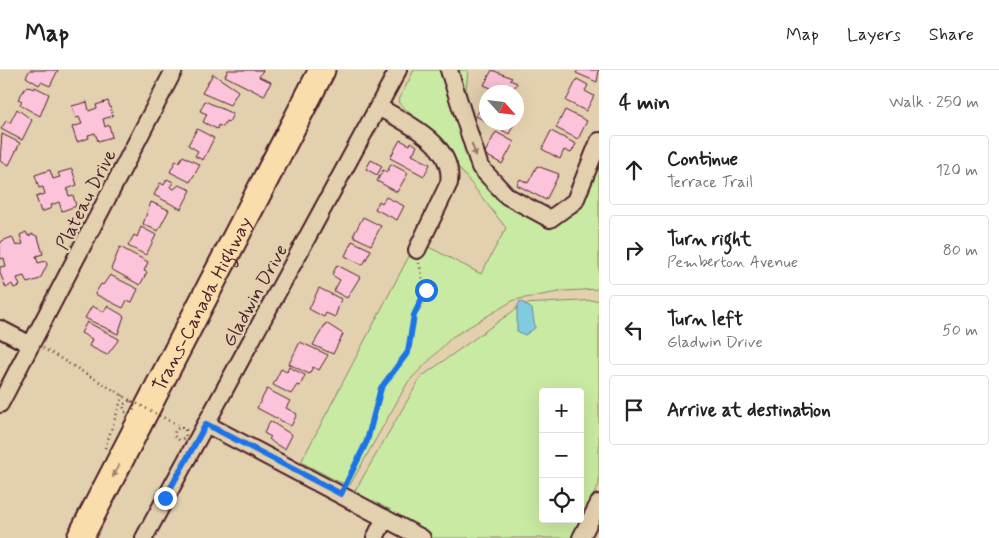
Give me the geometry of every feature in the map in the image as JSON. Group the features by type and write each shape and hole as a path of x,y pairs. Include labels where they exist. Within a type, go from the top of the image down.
{"highway":[{"name":"Trans-Canada Highway","path":"80,538 321,70"},
{"name":"Trans-Canada Highway","path":"99,538 340,70"}],"street":[{"name":"Plateau Drive","path":"0,404 174,70"},
{"name":"Gladwin Drive","path":"144,538 398,70"},
{"path":"449,70 480,167 507,196 550,219 574,201 599,141"},
{"path":"378,107 425,136 446,156 451,172 449,183 417,250"},
{"path":"0,329 31,345"},
{"path":"206,424 422,538"},
{"path":"580,538 599,503"},
{"path":"375,538 386,518"}],"path":[{"path":"341,494 367,441 381,388 408,352 413,321 426,290 417,250"},
{"path":"31,345 40,346 131,401 135,404 135,410 132,413 126,412 123,407 128,400 130,400 185,429 187,435 181,441 176,439 174,434 175,430 181,427"}],"green space":[{"path":"414,70 468,70 462,132 515,209 546,228 578,211 599,163 599,289 564,291 514,300 452,337 408,382 350,485 339,482 301,462 417,241 481,274 506,228 434,136 398,102"},
{"path":"599,300 599,484 584,513 584,388 539,388 539,523 579,523 571,538 426,538 352,496 421,377 523,304"}],"water":[{"path":"520,301 532,309 535,328 525,335 517,331 517,308"}],"building":[{"path":"30,70 58,70 50,86 41,82 39,85 26,77"},
{"path":"228,70 263,70 259,77 271,82 264,96 225,76"},
{"path":"492,70 512,78 510,80 517,83 516,85 484,85"},
{"path":"578,70 599,70 597,82 576,73"},
{"path":"213,74 238,91 230,105 202,93"},
{"path":"577,79 588,85 585,91 594,96 586,111 566,101"},
{"path":"27,86 34,89 35,87 49,94 40,116 20,105 22,101 18,99"},
{"path":"108,101 113,116 103,119 105,127 109,125 112,137 98,141 95,133 88,135 89,138 77,142 72,127 82,124 79,117 76,118 72,106 87,102 89,111 97,108 96,105"},
{"path":"205,101 233,114 229,122 226,121 223,127 218,125 217,129 203,122 207,114 200,111"},
{"path":"17,109 32,120 22,140 1,129 6,121 10,123"},
{"path":"565,110 587,121 578,139 556,128"},
{"path":"197,129 214,138 203,160 195,156 198,151 188,145"},
{"path":"502,130 511,130 509,134"},
{"path":"551,131 576,144 571,153 564,150 560,159 542,149"},
{"path":"496,132 514,142 502,164 484,154"},
{"path":"2,134 20,143 9,165 0,161"},
{"path":"400,140 410,145 411,142 417,146 412,155 430,164 424,176 390,158"},
{"path":"183,156 200,165 190,182 170,172 176,160 179,162"},
{"path":"371,160 382,166 377,175 366,169"},
{"path":"391,164 408,173 397,192 377,181 383,170 387,172"},
{"path":"537,166 559,174 546,200 517,185 520,179 528,183"},
{"path":"72,169 77,185 67,189 69,196 73,195 76,206 62,211 59,202 51,205 52,208 41,212 36,197 45,194 43,187 39,188 35,175 50,170 53,179 60,177 58,173"},
{"path":"167,179 173,182 170,187 174,189 179,185 191,190 181,209 154,195 160,183 164,185"},
{"path":"386,197 404,206 397,220 375,209 379,201 382,203"},
{"path":"151,202 169,210 158,231 143,224"},
{"path":"363,217 381,226 371,245 353,236"},
{"path":"141,227 156,235 146,255 128,246 134,235 137,237"},
{"path":"26,232 28,236 33,234 38,237 43,254 36,256 38,263 46,261 47,265 40,279 27,283 24,276 17,278 20,286 14,288 12,284 6,288 0,273 0,267 6,266 4,258 0,259 0,244 2,241 12,237 16,246 23,244 20,235"},
{"path":"352,241 371,250 363,265 345,256"},
{"path":"120,247 148,262 144,271 147,272 140,285 111,269"},
{"path":"337,265 360,277 347,298 334,291 340,280 332,275"},
{"path":"110,275 138,289 132,302 127,300 123,308 95,294"},
{"path":"319,288 341,299 335,317 326,313 324,317 309,309"},
{"path":"92,306 104,312 107,306 124,316 118,334 85,318"},
{"path":"87,322 119,339 107,355 89,346 92,339 81,333"},
{"path":"326,323 343,334 333,354 313,345"},
{"path":"300,342 328,355 319,370 313,367 309,374 289,364"},
{"path":"289,367 305,375 300,386 297,385 291,394 273,385 281,369 287,372"},
{"path":"267,389 290,401 286,408 297,414 291,426 257,408"},
{"path":"270,421 292,435 285,449 275,444 269,439 271,437 264,433"}],"route":[{"path":"165,498 206,424 217,428 341,494 367,441 381,388 408,352 412,338 411,327 414,315 422,302 426,290"}]}
